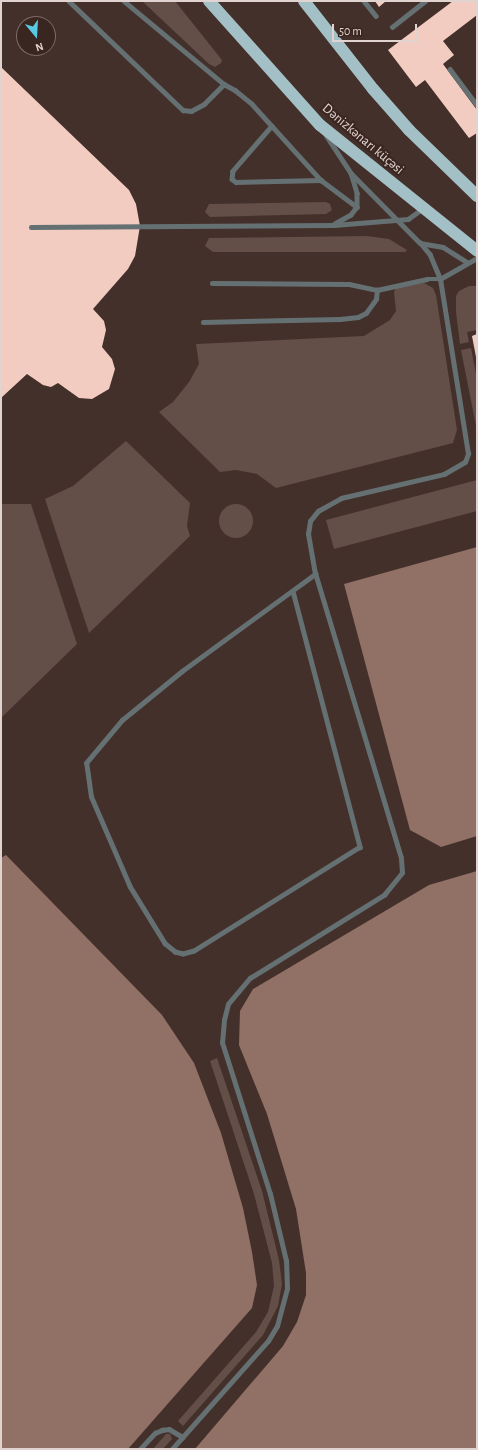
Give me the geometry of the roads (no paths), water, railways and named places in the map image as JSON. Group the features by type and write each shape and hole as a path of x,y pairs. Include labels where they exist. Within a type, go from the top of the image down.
{"highway":[{"name":"Dənizkənarı küçəsi","path":"209,1 230,27 320,125 422,209 477,251"},
{"path":"216,1 230,27"},
{"path":"305,3 373,89 409,130 477,196"}],"lane":[{"path":"69,1 184,110 191,111 204,104 224,84"},
{"path":"124,1 224,84 235,90 252,104 321,180 357,207"},
{"path":"364,1 376,16"},
{"path":"392,27 425,1"},
{"path":"450,69 477,105"},
{"path":"172,1449 268,1341 277,1326 287,1288 286,1261 270,1194 222,1043 224,1020 228,1004 250,978 384,895 402,873 401,858 316,574 308,534 310,521 318,511 342,498 456,469 465,462 468,454 440,279 430,255 351,173 320,125"},
{"path":"272,126 233,171 232,179 236,182 321,180"},
{"path":"334,225 351,215 357,207 357,193 351,173"},
{"path":"32,227 334,225 408,219 422,209"},
{"path":"420,243 443,247 467,262"},
{"path":"212,283 349,284 377,290 427,278 440,279 467,262 477,258"},
{"path":"203,322 340,319 358,317 366,313 374,302 377,290"},
{"path":"293,591 360,847 194,951 183,954 175,952 165,944 130,887 91,797 86,763 122,720 176,676 316,574"},
{"path":"140,1449 155,1433 162,1430 169,1429 183,1437"}]}
